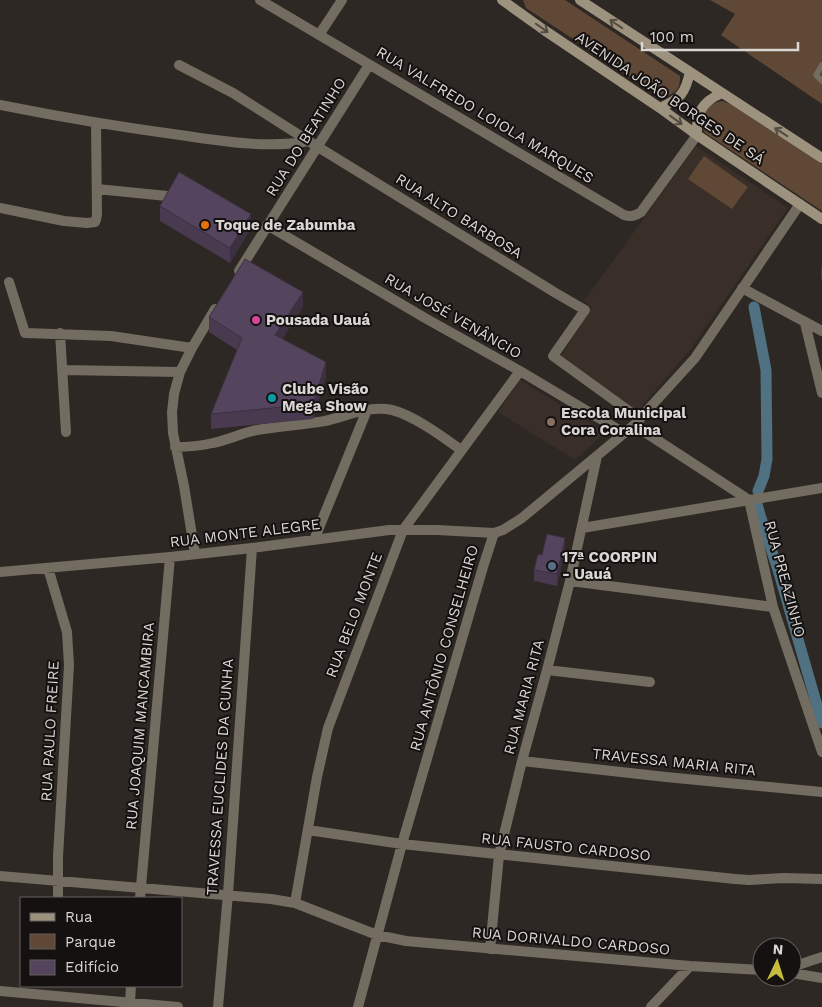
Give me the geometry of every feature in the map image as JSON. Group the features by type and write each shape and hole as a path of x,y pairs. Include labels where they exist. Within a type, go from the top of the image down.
{"main road":[{"name":"AVENIDA JOÃO BORGES DE SÁ","path":"502,0 660,108 697,136 822,219"},
{"name":"AVENIDA JOÃO BORGES DE SÁ","path":"580,0 822,158"},
{"path":"660,108 682,94 687,85 690,72"},
{"path":"697,136 696,124 703,105 722,93"}],"street":[{"name":"RUA VALFREDO LOIOLA MARQUES","path":"260,0 630,217 641,212 697,136"},
{"path":"319,34 342,0"},
{"name":"RUA ALTO BARBOSA","path":"179,65 233,93 584,310 553,356 637,422"},
{"name":"RUA DO BEATINHO","path":"232,282 369,65"},
{"path":"0,105 130,129 210,140 279,144 308,141"},
{"path":"0,208 64,221 92,223 96,220 96,123"},
{"path":"97,189 166,196"},
{"name":"RUA ANTÔNIO CONSELHEIRO","path":"358,1007 402,844 494,533 518,521 637,422 695,358 800,204"},
{"name":"RUA JOSÉ VENÂNCIO","path":"268,225 624,433"},
{"path":"9,282 25,333 111,336 192,348"},
{"path":"742,288 822,331"},
{"path":"195,554 184,486 175,448 172,412 174,394 180,372 222,298"},
{"path":"805,322 822,392"},
{"path":"60,334 66,432"},
{"path":"62,370 180,372"},
{"name":"RUA BELO MONTE","path":"296,903 320,762 328,728 403,530 520,371"},
{"path":"175,448 206,445 256,430 327,420 367,410 380,409 404,414 462,450"},
{"path":"314,540 367,410"},
{"path":"637,422 749,500"},
{"name":"RUA MARIA RITA","path":"490,949 499,855 570,581 597,456"},
{"path":"582,528 822,488"},
{"name":"RUA PREAZINHO","path":"749,500 773,607 822,752"},
{"name":"RUA MONTE ALEGRE","path":"0,572 170,557 369,532 437,530 494,533"},
{"name":"TRAVESSA EUCLIDES DA CUNHA","path":"218,1007 228,894 252,548"},
{"name":"RUA JOAQUIM MANCAMBIRA","path":"140,893 170,557"},
{"name":"RUA PAULO FREIRE","path":"48,568 67,632 69,665 57,881 58,897"},
{"path":"570,581 773,607"},
{"path":"547,670 650,682"},
{"name":"TRAVESSA MARIA RITA","path":"522,761 822,792"},
{"name":"RUA FAUSTO CARDOSO","path":"308,830 402,844 742,880 822,879"},
{"name":"RUA DORIVALDO CARDOSO","path":"0,876 57,881 140,893 228,894 271,898 296,903 377,935 406,941 690,966 752,969"},
{"path":"802,964 822,957"},
{"path":"651,1007 690,966"},
{"path":"802,975 822,978"},
{"path":"130,1002 131,987"},
{"path":"0,991 49,991 178,1007"}],"lane":[{"path":"822,64 816,75 822,81"}],"shaded area":[{"path":"696,146 788,208 690,350 638,411 561,356 592,307 584,301"},
{"name":"Escola Municipal Cora Coralina","path":"520,380 605,432 575,460 498,412"}],"green space":[{"path":"523,0 565,0 680,76 678,88 663,98 526,8"},
{"path":"710,0 822,0 822,104 721,35 735,14"},
{"path":"722,101 732,105 822,164 822,211 705,133 702,122 704,112 711,105"},
{"path":"704,156 748,187 732,209 688,179"}],"building":[{"name":"Toque de Zabumba","path":"179,172 251,214 230,248 160,206"},
{"path":"245,259 303,292 275,335 326,362 313,404 211,414 242,338 209,317"},
{"path":"547,534 565,538 557,574 534,570 538,554 542,555"}],"waterway":[{"path":"754,307 766,370 767,459 764,476 758,491"},
{"path":"757,504 822,723"}],"place":[{"name":"Toque de Zabumba","path":"205,225"},
{"name":"Pousada Uauá","path":"256,320"},
{"name":"Clube Visão Mega Show","path":"272,398"},
{"name":"Escola Municipal Cora Coralina","path":"551,422"},
{"name":"17ª COORPIN - Uauá","path":"552,566"}]}
